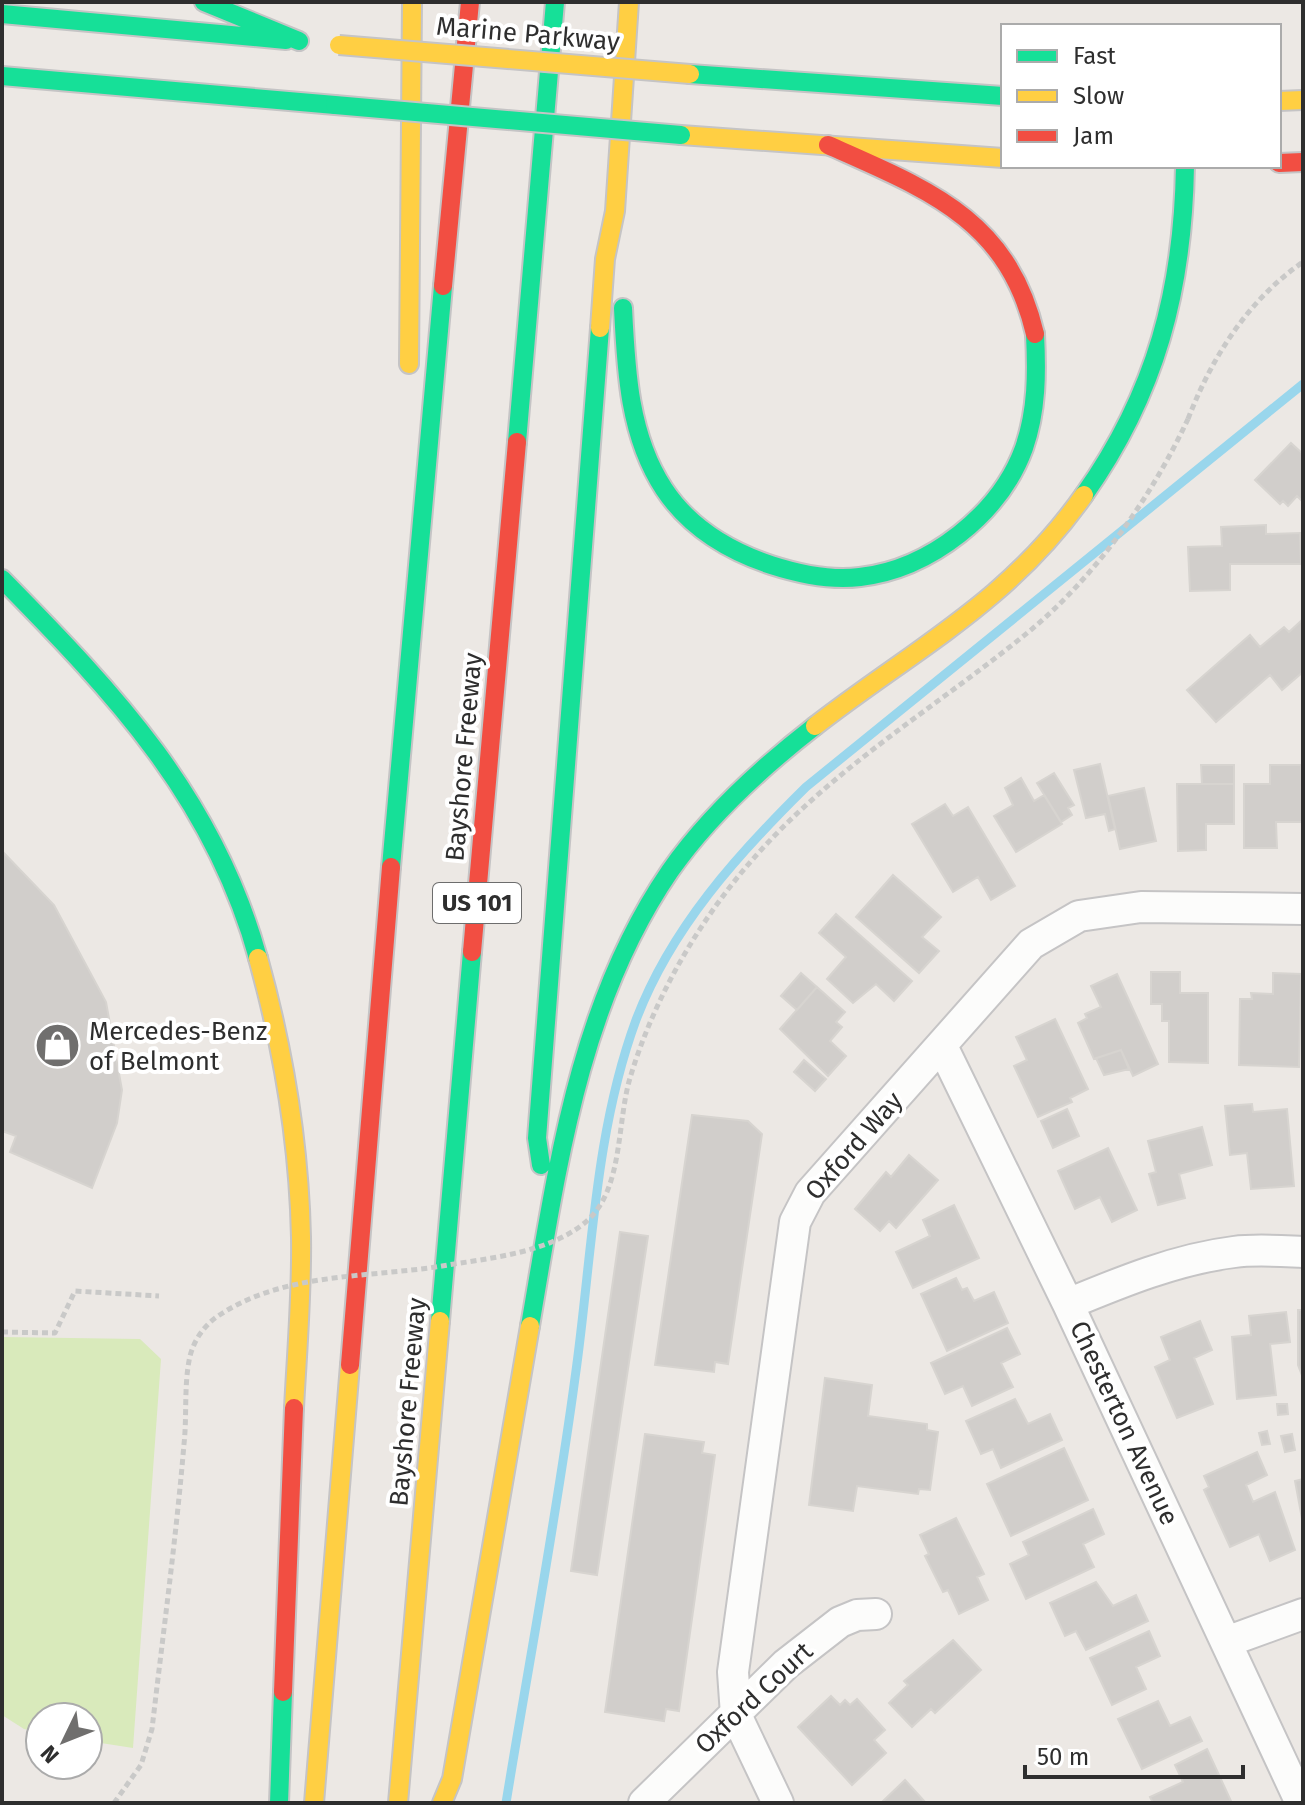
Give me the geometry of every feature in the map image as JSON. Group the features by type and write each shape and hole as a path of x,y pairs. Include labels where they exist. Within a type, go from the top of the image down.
{"main road":[{"path":"204,2 319,43"},
{"path":"409,377 412,2"},
{"path":"314,1803 405,692 470,2"},
{"name":"Bayshore Freeway","path":"398,1803 555,2"},
{"path":"549,1231 537,1138 605,259 615,211 629,2"},
{"name":"Marine Parkway","path":"2,14 690,74 1001,96"},
{"path":"2,76 681,135 1001,158"},
{"path":"1281,101 1303,100"},
{"path":"615,211 622,259 623,309 632,405 644,448 664,489 691,521 725,547 765,567 810,578 853,578 894,570 933,554 968,530 995,501 1019,467 1032,433 1038,394 1038,351 1031,310 1011,269 987,237 953,206 828,145"},
{"path":"1281,163 1303,162"},
{"path":"442,1803 452,1779 566,1130 599,1011 642,921 694,840 725,804 800,738 977,610 1067,521 1120,442 1148,381 1172,309 1188,215 1185,168"},
{"path":"405,692 408,455"},
{"path":"2,579 136,722 175,775 209,830 239,897 272,995 298,1180 301,1237 279,1803"}],"street":[{"name":"Oxford Way","path":"778,1803 736,1715 733,1672 795,1222 810,1193 1031,944 1079,916 1141,907 1303,909"},
{"name":"Chesterton Avenue","path":"942,1046 1068,1304 1301,1803"},
{"path":"1068,1304 1180,1263 1208,1256 1237,1251 1303,1252"},
{"name":"Oxford Court","path":"644,1803 786,1664 840,1622 857,1615 876,1614"},
{"path":"1226,1642 1303,1614"}],"path":[{"path":"114,1803 141,1765 152,1729 184,1443 189,1360 204,1329 231,1309 283,1288 321,1280 413,1271 509,1255 560,1237 592,1216 607,1194 630,1078 661,999 681,960 730,886 793,815 924,708 1048,615 1123,528 1170,458 1201,384 1226,341 1253,306 1303,262"},
{"path":"2,1332 55,1333 75,1291 159,1296"}],"green space":[{"path":"2,1337 140,1339 161,1359 133,1748 104,1743 104,1701 24,1701 24,1729 2,1715"}],"building":[{"path":"1291,443 1303,454 1303,502 1297,496 1288,506 1283,501 1280,504 1255,480"},
{"path":"1266,525 1266,534 1300,533 1301,564 1230,564 1230,590 1190,591 1188,547 1222,546 1221,527"},
{"path":"1303,619 1303,672 1282,690 1270,675 1216,722 1187,690 1250,635 1260,647 1284,627 1289,632"},
{"path":"1100,764 1115,829 1109,831 1105,814 1086,818 1074,770"},
{"path":"1201,765 1234,765 1234,784 1202,784"},
{"path":"1270,765 1301,765 1302,822 1276,822 1277,848 1244,848 1244,784 1270,784"},
{"path":"1054,773 1074,805 1068,808 1072,815 1061,822 1037,783"},
{"path":"1021,778 1034,801 1044,795 1062,824 1016,852 994,816 1013,805 1005,788"},
{"path":"1177,784 1234,784 1234,824 1206,824 1206,850 1178,851"},
{"path":"1144,788 1156,841 1120,849 1108,796"},
{"path":"945,804 953,816 968,807 1015,886 991,900 978,877 953,892 912,824"},
{"name":"Mercedes-Benz of Belmont","path":"2,851 54,905 106,1002 122,1090 117,1123 92,1188 10,1152 16,1136 2,1131"},
{"path":"893,875 941,917 922,937 939,951 919,973 856,917"},
{"path":"836,914 912,981 894,1001 876,984 853,1003 827,979 846,957 819,933"},
{"path":"1151,972 1180,972 1180,993 1208,993 1208,1063 1169,1062 1169,1021 1162,1021 1162,1004 1151,1004"},
{"path":"801,973 817,987 797,1010 781,996"},
{"path":"1273,973 1301,974 1299,1067 1239,1065 1240,999 1252,999 1251,993 1273,994"},
{"path":"1117,974 1158,1064 1133,1076 1121,1050 1094,1059 1078,1023 1087,1018 1085,1014 1101,1007 1091,986"},
{"path":"817,987 845,1012 836,1022 842,1027 830,1041 846,1056 828,1076 780,1029"},
{"path":"1055,1019 1088,1089 1070,1098 1072,1102 1038,1117 1014,1066 1027,1060 1016,1037"},
{"path":"1121,1050 1129,1069 1104,1075 1096,1058"},
{"path":"804,1060 826,1079 815,1091 794,1072"},
{"path":"1252,1104 1253,1112 1287,1109 1294,1186 1251,1189 1247,1153 1230,1155 1225,1106"},
{"path":"1067,1109 1079,1136 1053,1148 1041,1121"},
{"path":"692,1115 748,1121 762,1134 728,1364 715,1362 714,1372 655,1365"},
{"path":"1202,1127 1212,1165 1179,1174 1185,1198 1158,1205 1149,1174 1156,1172 1148,1141"},
{"path":"1108,1148 1137,1210 1112,1222 1100,1197 1075,1209 1058,1171"},
{"path":"909,1155 938,1180 896,1228 889,1221 880,1231 855,1209 886,1172 891,1177"},
{"path":"954,1205 979,1258 913,1288 896,1252 930,1236 923,1220"},
{"path":"620,1232 648,1236 597,1575 571,1571"},
{"path":"956,1278 962,1290 967,1288 974,1301 994,1292 1008,1323 947,1351 921,1294"},
{"path":"1298,1310 1303,1310 1303,1378 1298,1365"},
{"path":"1286,1312 1290,1342 1270,1344 1276,1395 1237,1399 1232,1337 1251,1335 1249,1316"},
{"path":"1200,1321 1212,1350 1194,1358 1213,1404 1177,1418 1155,1367 1170,1360 1161,1337"},
{"path":"1007,1328 1020,1354 1001,1363 1013,1387 972,1406 963,1386 945,1394 931,1363"},
{"path":"825,1378 872,1385 868,1416 927,1424 927,1430 938,1432 930,1490 919,1489 918,1494 857,1486 853,1511 809,1505"},
{"path":"1015,1399 1028,1424 1050,1414 1062,1440 1001,1468 993,1449 981,1454 966,1421"},
{"path":"1277,1404 1287,1404 1288,1414 1278,1415"},
{"path":"1267,1431 1270,1444 1262,1445 1259,1433"},
{"path":"645,1434 704,1442 702,1453 715,1455 679,1711 666,1709 664,1721 605,1712"},
{"path":"1292,1434 1295,1450 1285,1452 1281,1436"},
{"path":"1064,1448 1088,1500 1011,1536 987,1484"},
{"path":"1257,1452 1267,1475 1246,1485 1253,1502 1275,1492 1295,1550 1270,1561 1259,1534 1230,1547 1204,1490 1209,1487 1204,1476"},
{"path":"1303,1479 1303,1524 1295,1481"},
{"path":"1093,1509 1104,1534 1083,1544 1094,1567 1026,1599 1010,1564 1029,1555 1023,1542"},
{"path":"956,1518 984,1574 977,1577 988,1600 959,1614 948,1590 943,1592 925,1556 929,1554 920,1535"},
{"path":"1096,1582 1113,1606 1136,1595 1148,1621 1086,1650 1076,1631 1065,1636 1050,1603"},
{"path":"1149,1631 1160,1656 1136,1667 1146,1689 1112,1705 1090,1658"},
{"path":"953,1640 981,1670 935,1713 931,1709 912,1727 889,1703 908,1685 904,1681"},
{"path":"831,1696 840,1705 845,1700 850,1705 857,1699 885,1730 874,1740 886,1753 852,1785 798,1727"},
{"path":"1158,1701 1170,1726 1190,1717 1202,1741 1142,1769 1118,1719"},
{"path":"1207,1749 1231,1801 1153,1803 1150,1797 1183,1782 1175,1765"},
{"path":"905,1780 926,1803 881,1803"}],"waterway":[{"path":"506,1803 568,1431 596,1197 611,1107 636,1020 668,954 708,894 731,866 806,787 1303,384"}],"traffic: fast":[{"path":"204,2 299,41"},
{"path":"517,442 555,2"},
{"path":"2,14 286,40"},
{"path":"690,74 1001,96"},
{"path":"2,76 335,105"},
{"path":"335,105 681,135"},
{"path":"1084,495 1130,418 1161,339 1178,255 1185,168"},
{"path":"391,867 443,286"},
{"path":"623,308 628,379 636,425 652,469 674,503 711,536 740,553 792,571 837,578 886,572 912,563 959,534 998,495 1013,472 1028,434 1035,391 1035,334"},
{"path":"541,1165 537,1138 600,328"},
{"path":"2,579 83,664 156,752 215,847 239,900 258,958"},
{"path":"530,1326 550,1208 576,1090 592,1033 613,977 639,923 685,850 756,776 815,726"},
{"path":"440,1321 472,952"},
{"path":"279,1803 283,1692"}],"traffic: slow":[{"path":"409,364 412,2"},
{"path":"600,328 605,259 615,211 629,2"},
{"path":"339,45 690,74"},
{"path":"1281,101 1303,100"},
{"path":"681,135 1001,158"},
{"path":"815,726 992,595 1055,532 1084,495"},
{"path":"258,958 282,1061 300,1202 300,1301 294,1408"},
{"path":"398,1803 440,1321"},
{"path":"442,1803 452,1779 530,1326"},
{"path":"314,1803 350,1365"}],"traffic: jam":[{"path":"443,286 470,2"},
{"path":"828,145 898,177 958,212 983,235 1005,262 1022,294 1035,334"},
{"path":"1281,163 1303,162"},
{"path":"472,952 517,442"},
{"path":"350,1365 391,867"},
{"path":"283,1692 294,1408"}],"place":[{"name":"Mercedes-Benz of Belmont","path":"58,1046"}]}
